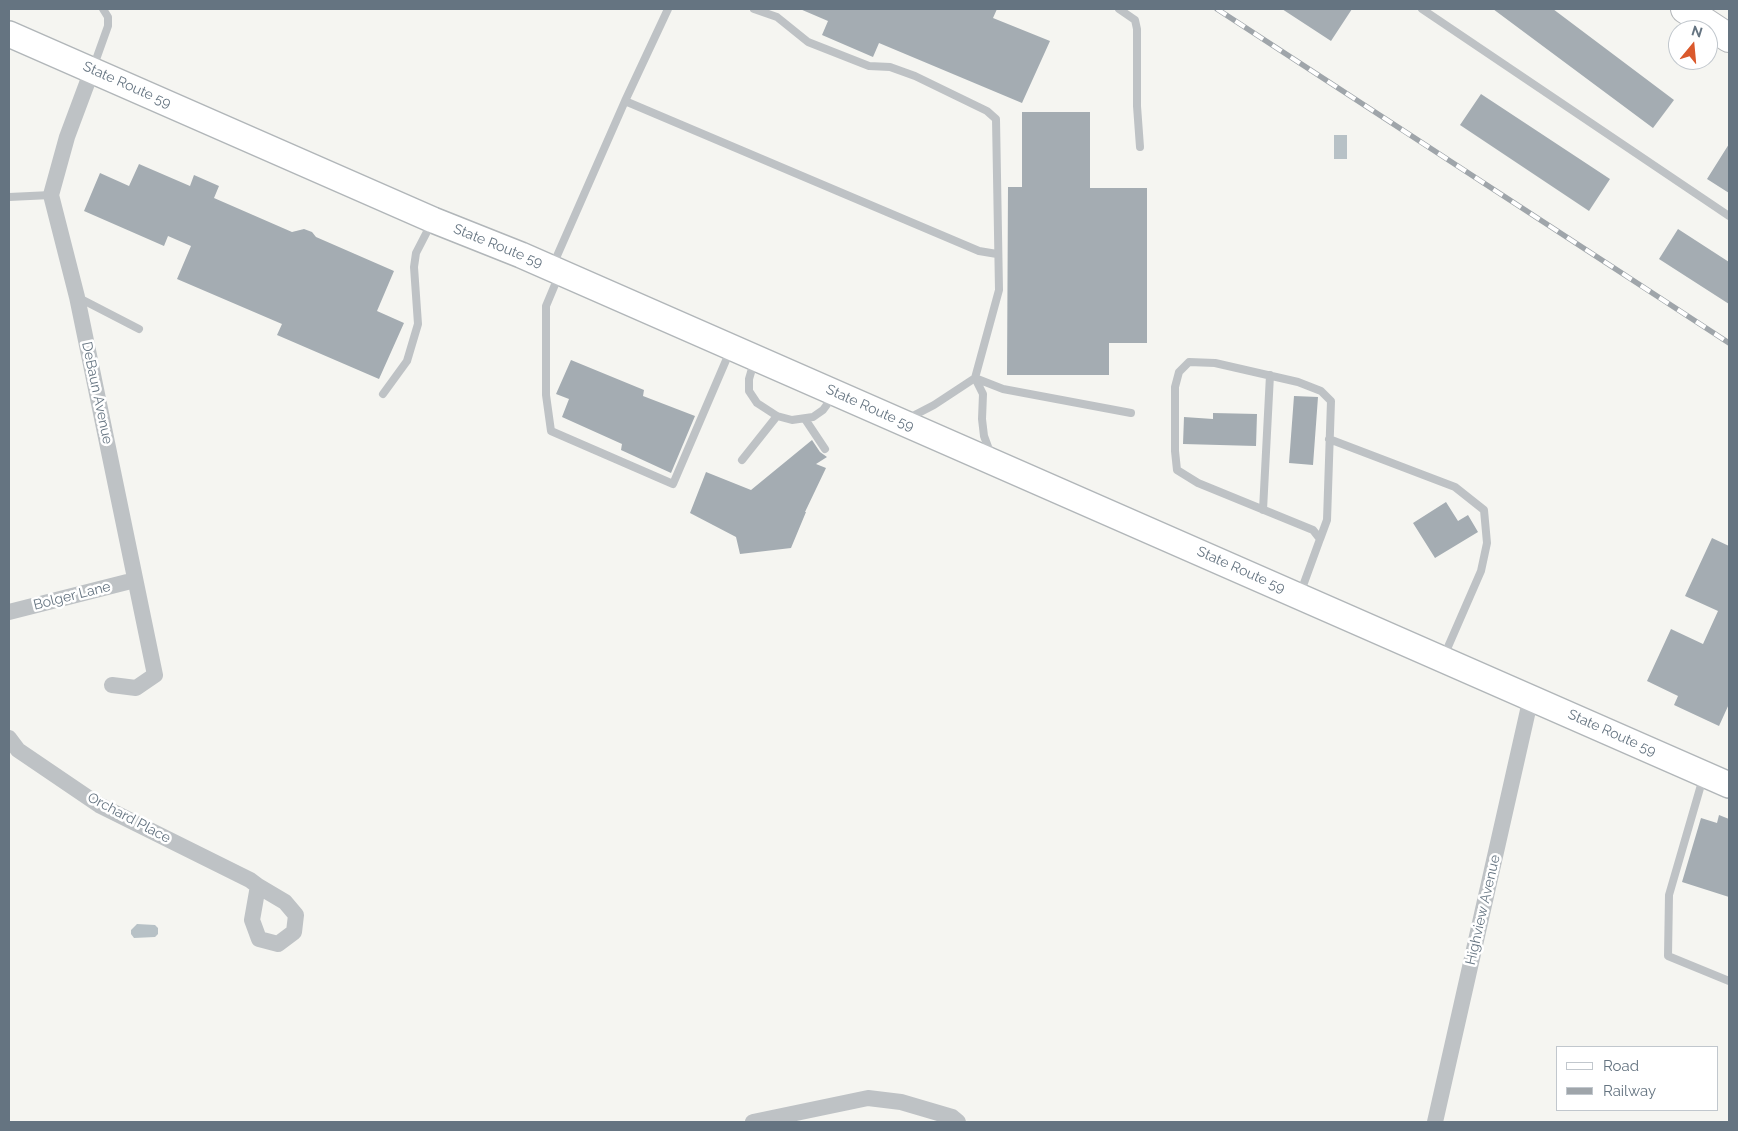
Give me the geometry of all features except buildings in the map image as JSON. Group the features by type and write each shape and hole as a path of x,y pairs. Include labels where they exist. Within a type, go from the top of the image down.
{"highway":[{"path":"1685,9 1729,38"}],"main road":[{"name":"State Route 59","path":"9,34 433,220 556,270 1729,785"}],"street":[{"name":"DeBaun Avenue","path":"92,70 67,137 51,195 77,297 155,675 136,688 112,685"},
{"name":"Bolger Lane","path":"9,612 135,580"},
{"name":"Highview Avenue","path":"1435,1122 1531,697"},
{"name":"Orchard Place","path":"9,738 18,750 99,805 258,886"},
{"path":"753,1122 868,1098 901,1102 952,1117 958,1122"}],"lane":[{"path":"92,70 108,26 108,17 103,9"},
{"path":"668,9 625,100 556,270 546,306 546,395 551,431 673,484 732,347"},
{"path":"754,9 777,17 808,42 869,66 890,68 915,76 987,111 996,119 999,290 975,378 934,406 901,422"},
{"path":"1119,9 1134,20 1137,29 1137,106 1140,147"},
{"path":"1422,9 1729,216"},
{"path":"625,100 979,251 997,254"},
{"path":"9,197 51,195"},
{"path":"383,394 406,361 418,324 414,267 416,253 433,220"},
{"path":"77,297 139,329"},
{"path":"755,357 749,379 749,391 757,403 777,416 792,420 813,417 823,410 836,393"},
{"path":"1300,596 1327,520 1331,401 1321,391 1270,375 1215,363 1189,362 1179,372 1175,387 1175,451 1177,470 1198,483 1313,530 1320,539"},
{"path":"1263,510 1270,375"},
{"path":"975,378 1003,389 1131,413"},
{"path":"975,378 983,394 982,419 984,436 993,462"},
{"path":"742,460 777,416"},
{"path":"805,419 825,449"},
{"path":"1330,439 1455,488 1484,510 1487,543 1481,571 1443,659"},
{"path":"1704,774 1669,895 1668,956 1729,980"}],"shaded area":[{"path":"1334,135 1347,135 1347,159 1334,159"},
{"path":"137,924 155,925 158,928 158,934 155,937 134,938 131,930"}],"railway":[{"path":"1217,9 1729,343"}]}
